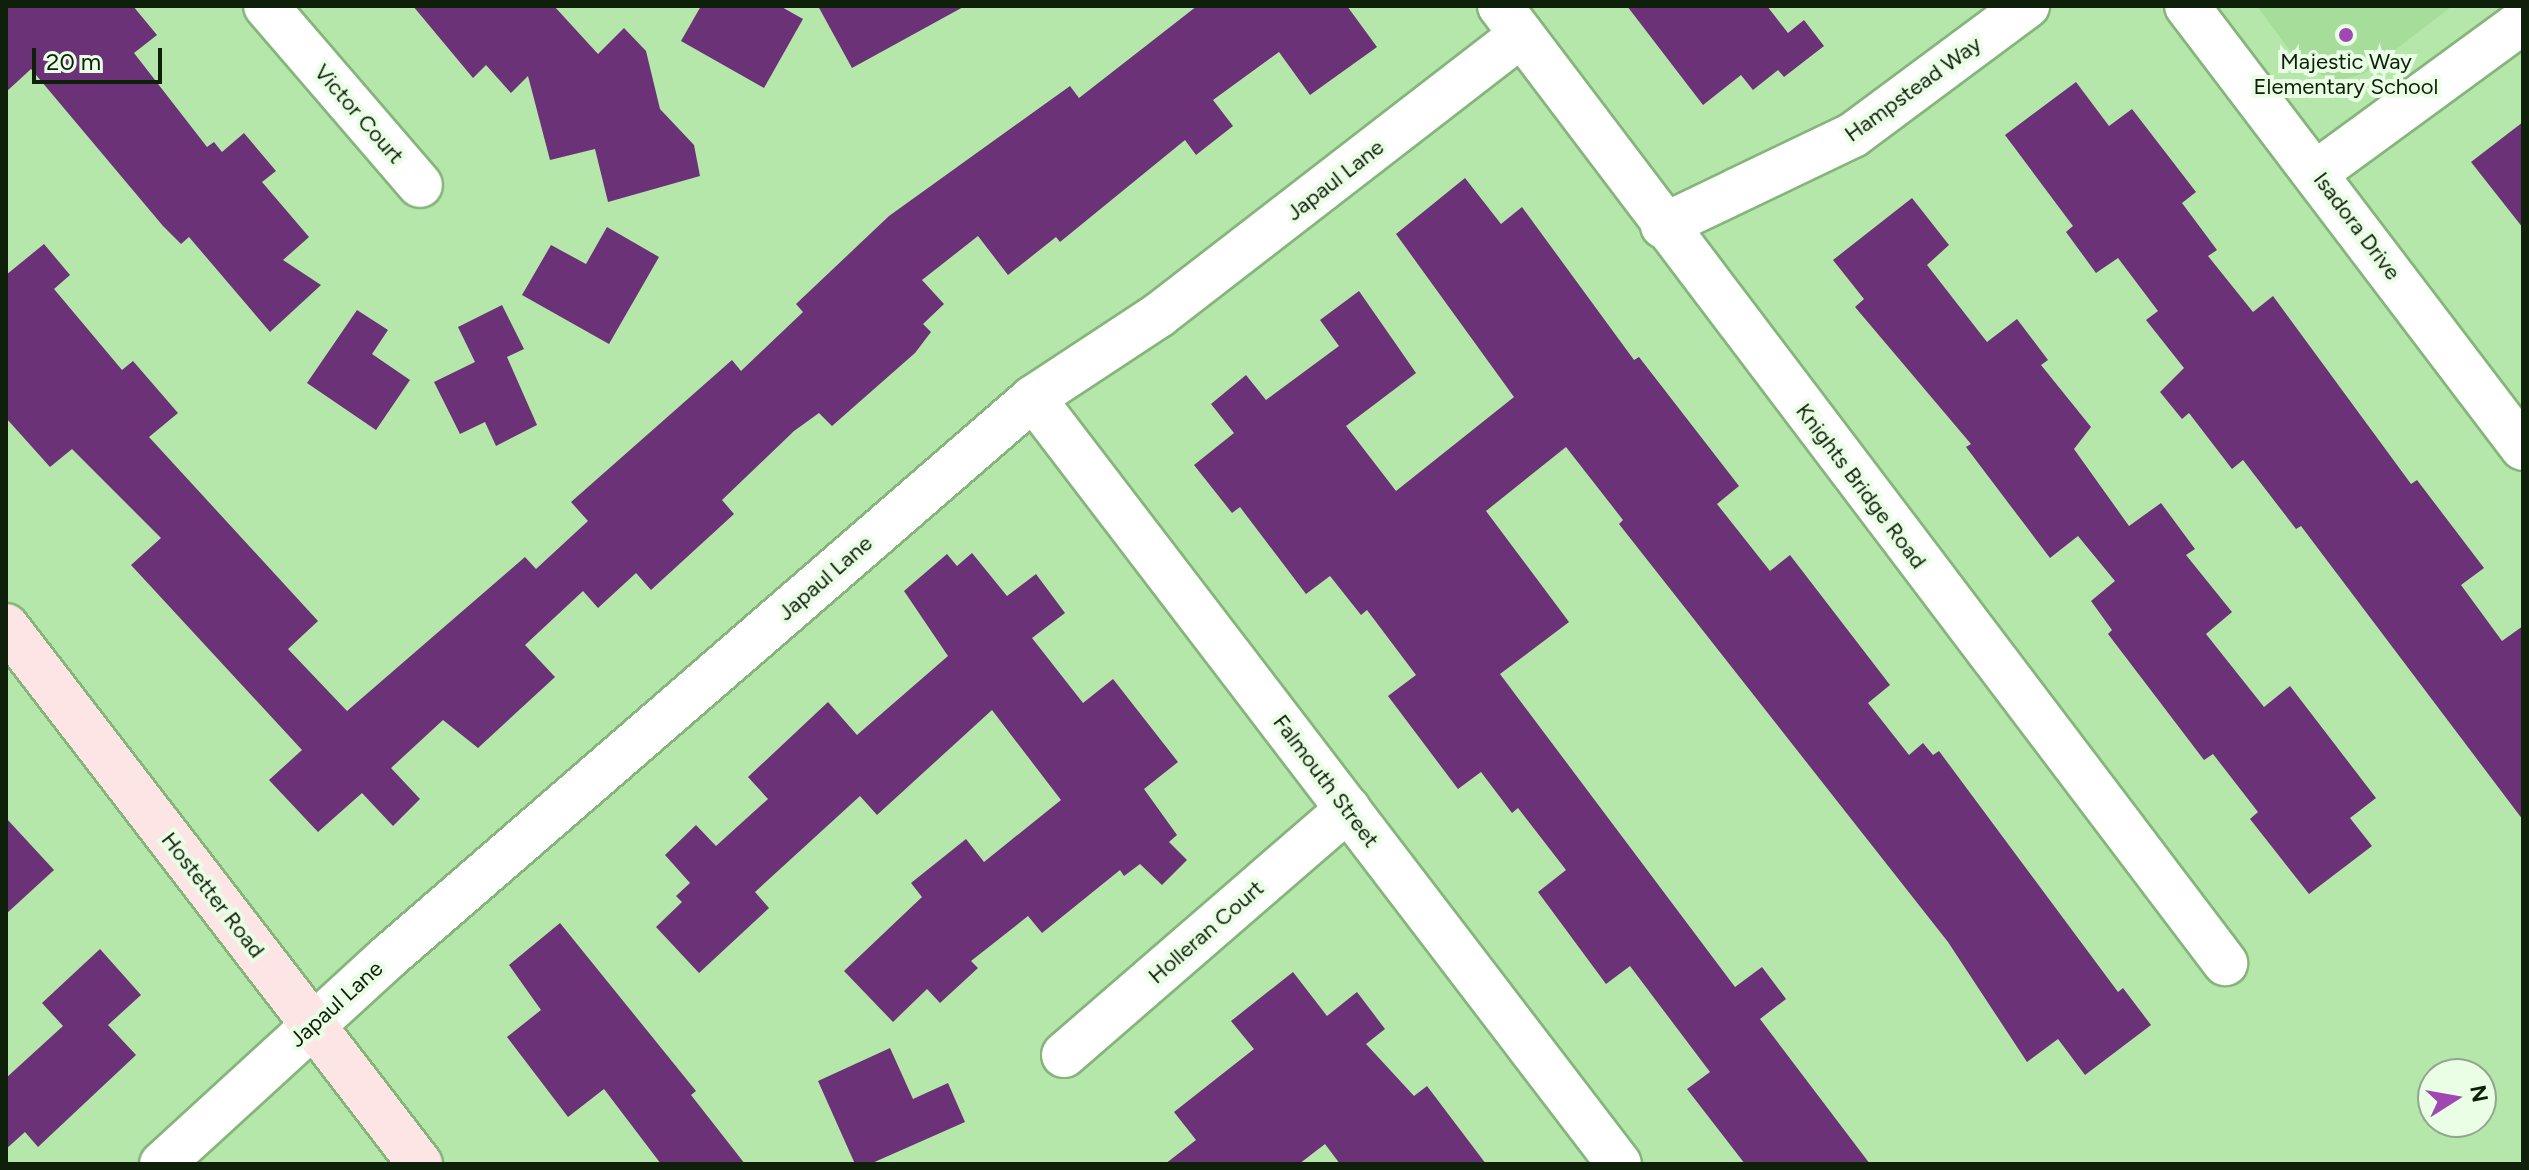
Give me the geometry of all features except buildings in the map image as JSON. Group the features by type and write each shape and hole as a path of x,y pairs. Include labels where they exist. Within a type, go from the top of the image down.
{"main road":[{"name":"Hostetter Road","path":"6,626 420,1164"}],"street":[{"name":"Victor Court","path":"266,6 420,185"},
{"name":"Hampstead Way","path":"1663,226 1853,135 2027,6"},
{"name":"Isadora Drive","path":"2187,6 2317,172 2523,448"},
{"name":"Knights Bridge Road","path":"1511,21 1663,226 2225,963"},
{"name":"Japaul Lane","path":"162,1164 313,1024 1033,398 1159,315 1511,21"},
{"path":"2317,172 2523,21"},
{"name":"Falmouth Street","path":"1033,398 1619,1164"},
{"name":"Holleran Court","path":"1064,1055 1348,809"}],"shaded area":[{"name":"Majestic Way Elementary School","path":"2257,6 2452,6 2365,73 2335,82 2300,64"}],"place":[{"name":"Majestic Way Elementary School","path":"2346,35"}]}
